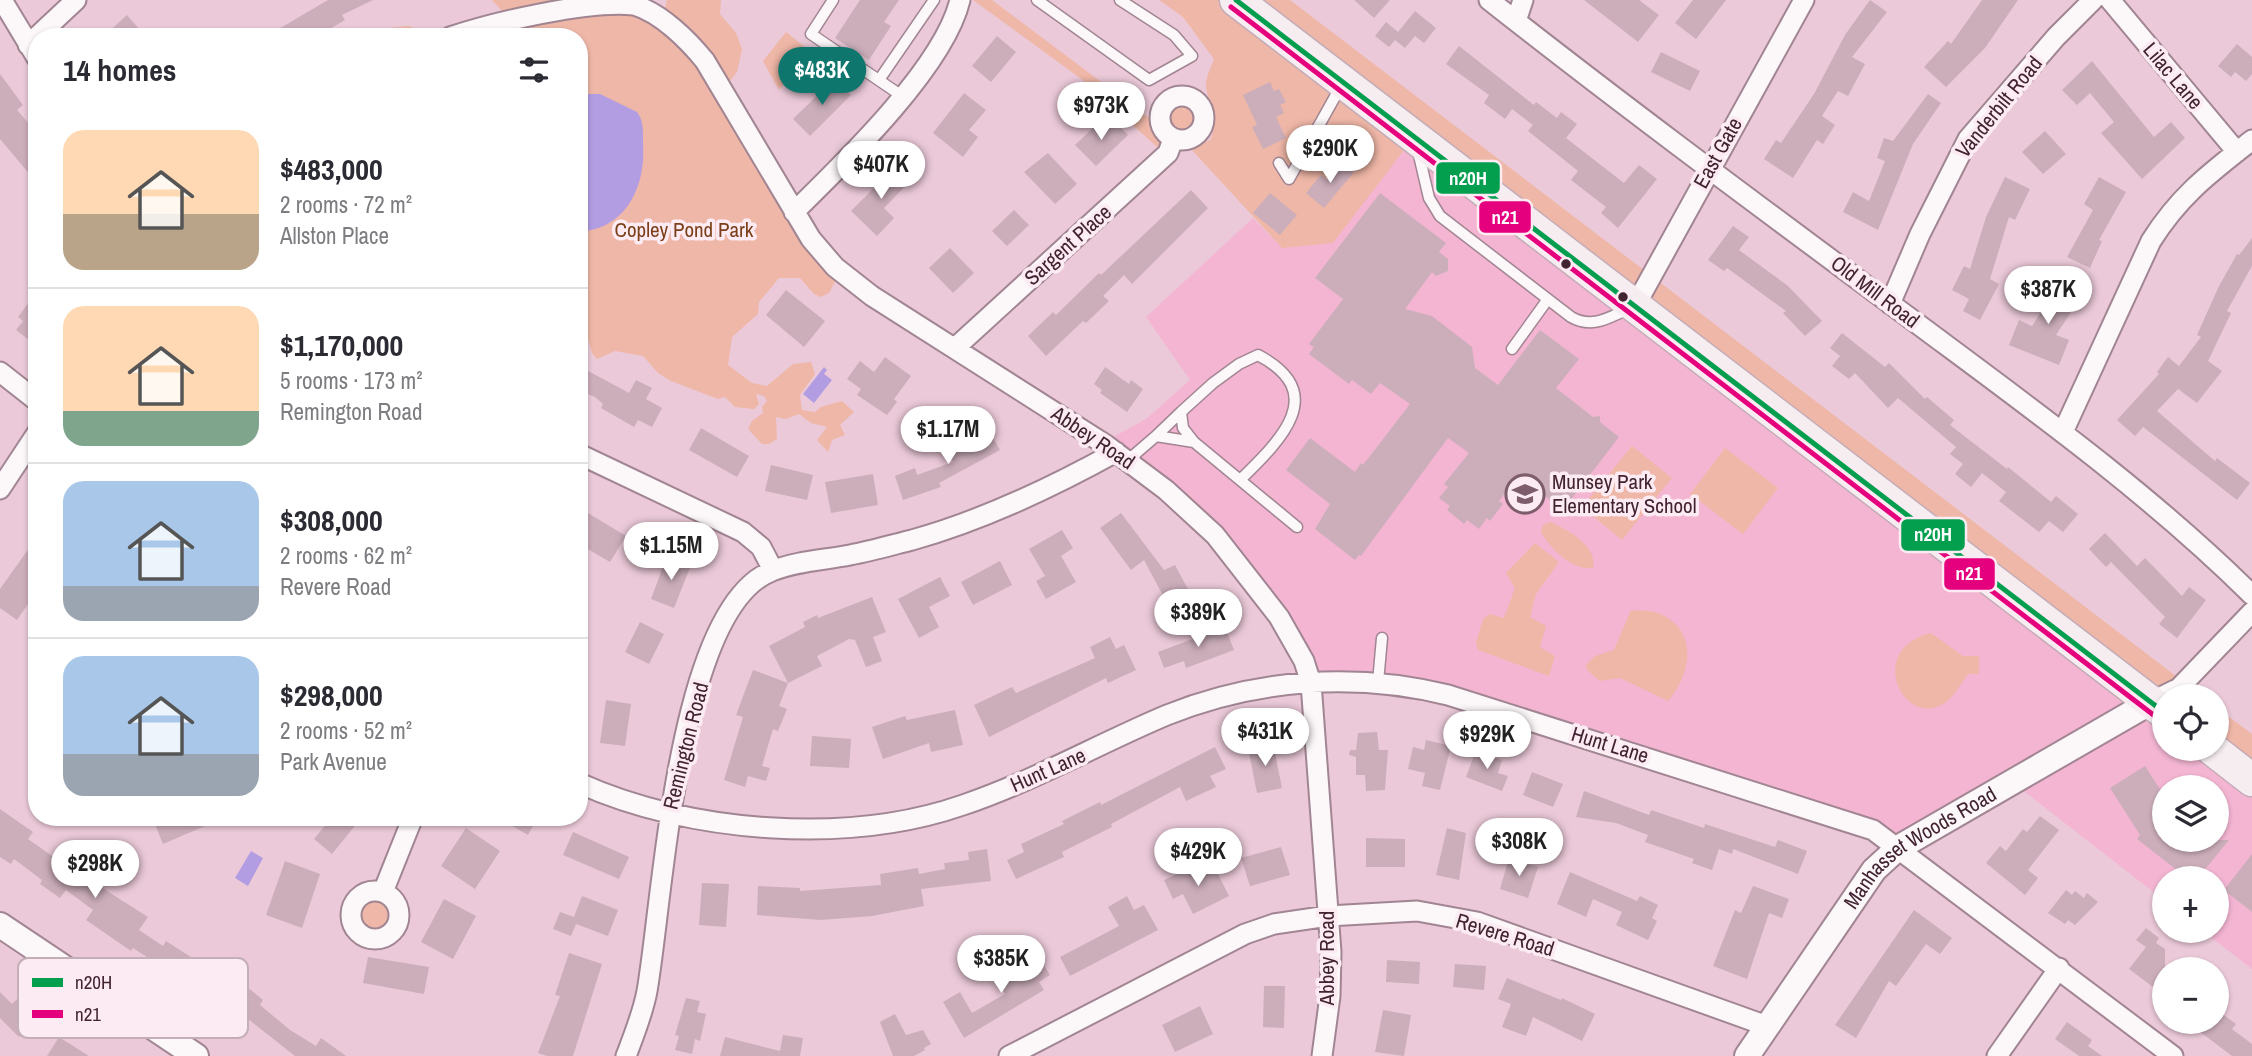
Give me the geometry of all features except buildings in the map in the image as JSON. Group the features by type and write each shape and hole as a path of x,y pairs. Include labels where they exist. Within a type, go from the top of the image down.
{"main road":[{"path":"1236,0 2152,702"},
{"path":"2227,761 2252,780"}],"street":[{"path":"2,0 28,44"},
{"path":"52,28 76,0"},
{"path":"794,212 839,167 902,96 943,40 960,0"},
{"name":"Old Mill Road","path":"1489,0 2063,432 2206,551 2252,595"},
{"path":"1516,21 1523,0"},
{"name":"East Gate","path":"1635,306 1804,0"},
{"name":"Vanderbilt Road","path":"1890,304 1920,233 1968,139 2056,37 2093,0"},
{"name":"Lilac Lane","path":"2110,0 2244,146"},
{"name":"Abbey Road","path":"488,28 594,3 649,5 705,61 817,248 850,280 1122,456 1193,514 1243,567 1286,629 1311,683 1328,916 1330,996 1322,1056"},
{"name":"Sargent Place","path":"956,347 1168,153 1173,139"},
{"path":"2063,432 2157,231 2169,211 2192,186 2244,146"},
{"path":"0,372 28,394"},
{"path":"0,489 28,447"},
{"name":"Remington Road","path":"626,1056 646,994 669,814 689,714 711,651 742,592 773,570 864,552 969,522 1122,456"},
{"path":"588,458 743,532 761,547 773,570"},
{"path":"2183,684 2252,612"},
{"name":"Hunt Lane","path":"588,786 669,814 754,827 831,829 923,816 961,806 1032,779 1196,704 1266,687 1378,682 1448,695 1865,826 2059,968 2173,1056"},
{"name":"Manhasset Woods Road","path":"1747,1056 1874,870 1898,848 2152,710"},
{"path":"383,892 409,826"},
{"name":"Revere Road","path":"1009,1056 1245,934 1274,925 1328,916 1417,911 1477,922 1768,1026"},
{"path":"0,925 49,958"},
{"path":"1997,1056 2059,968"},
{"path":"168,1038 195,1056"}],"lane":[{"path":"833,0 811,34 902,96"},
{"path":"879,79 934,0"},
{"path":"1037,0 1149,80 1192,56 1174,35 1120,0"},
{"path":"1279,163 1289,179 1343,82"},
{"path":"1415,137 1429,198 1440,216 1571,317 1589,324 1635,306"},
{"path":"1512,349 1548,299"},
{"path":"1122,456 1156,436 1213,383 1239,364 1258,355 1277,365 1289,378 1297,400 1291,422 1272,449 1240,480"},
{"path":"1181,412 1183,428 1194,442 1297,527"},
{"path":"1156,436 1194,442"},
{"path":"1378,682 1382,638"}],"shaded area":[{"path":"588,94 600,94 637,112 643,127 641,175 630,203 609,223 588,230"},
{"name":"Munsey Park Elementary School","path":"1415,137 2152,703 2152,761 2226,761 2252,781 2252,969 2218,943 2229,943 2229,866 2152,866 2152,891 2012,782 1898,848 1448,695 1311,683 1263,594 1104,442 1146,419 1190,380 1146,317 1253,218 1282,248"},
{"path":"824,367 827,370 824,374 832,380 814,403 803,394"},
{"path":"251,851 263,858 248,886 235,878"}],"green space":[{"name":"Copley Pond Park","path":"492,0 646,0 663,15 667,0 721,0 720,14 736,33 742,49 737,72 730,81 720,84 837,278 829,293 821,297 814,294 800,278 779,278 759,302 758,314 732,337 728,365 752,383 767,386 793,364 811,362 815,374 800,395 802,410 815,412 821,407 842,401 854,412 840,425 845,435 832,440 828,452 817,440 827,427 811,423 799,414 786,419 776,417 777,439 769,444 762,444 748,429 752,421 763,413 762,407 767,401 764,396 756,394 759,404 754,409 735,407 725,397 718,399 671,381 658,373 643,356 615,351 597,359 592,353 588,340 588,28 472,28 505,14"},
{"path":"973,0 992,0 1161,127 1162,113 1168,102 1178,97 1193,99 1204,115 1200,132 1165,154 1080,78"},
{"path":"1159,0 1290,0 2186,684 2152,684 2152,686 1414,137 1333,243 1282,248 1192,150 1211,139 1214,117 1206,84 1214,59 1183,17"},
{"path":"786,32 810,51 779,90 763,61"},
{"path":"1632,446 1672,478 1622,540 1582,507"},
{"path":"1725,448 1778,488 1743,534 1690,494"},
{"path":"1550,522 1580,539 1591,553 1593,568 1577,566 1556,552 1541,532 1543,525"},
{"path":"1535,543 1559,562 1536,594 1530,617 1546,626 1540,647 1555,656 1549,676 1478,650 1476,643 1483,619 1490,614 1504,618 1515,588 1506,573"},
{"path":"1631,610 1658,613 1680,630 1686,641 1686,665 1676,690 1668,701 1620,678 1600,681 1587,670 1586,665 1595,656 1614,650"},
{"path":"1931,633 1963,656 1979,656 1979,674 1968,674 1947,702 1928,708 1915,705 1904,696 1897,684 1895,669 1899,654 1911,642"},
{"path":"2229,717 2252,734 2252,781 2229,760"},
{"path":"375,892 392,898 398,915 392,932 375,938 358,932 352,915 358,898"}],"transit line":[{"name":"n20H","path":"1236,0 2152,703"},
{"name":"n21","path":"1231,7 2152,714"}],"place":[{"name":"Munsey Park Elementary School","path":"1525,494"}]}
